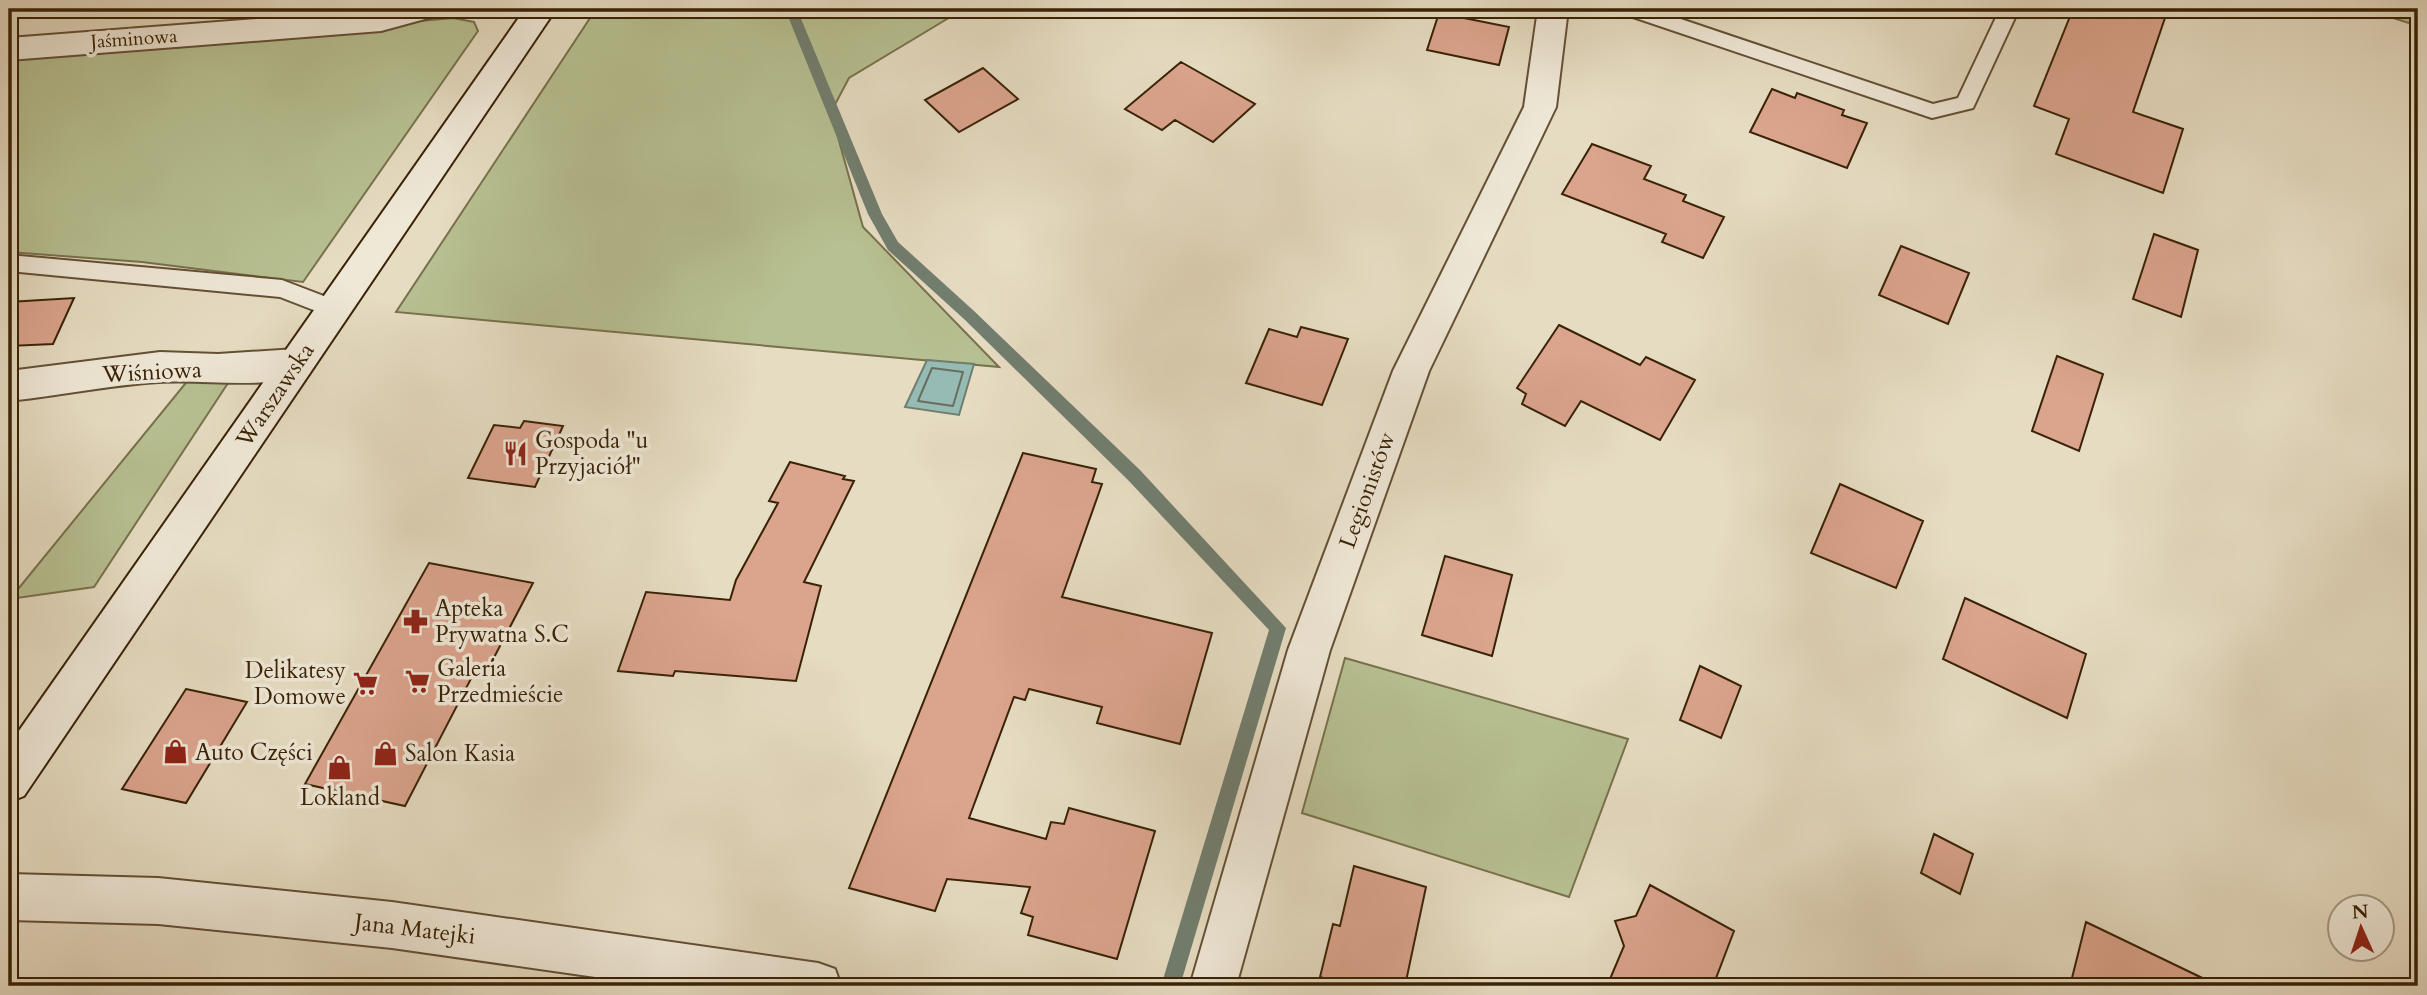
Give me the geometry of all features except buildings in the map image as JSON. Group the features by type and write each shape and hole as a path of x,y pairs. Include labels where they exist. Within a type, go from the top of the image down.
{"street":[{"name":"Jaśminowa","path":"9,49 381,20 425,9"},
{"name":"Warszawska","path":"9,781 541,9"},
{"name":"Legionistów","path":"1213,986 1309,650 1411,371 1540,107 1553,9"},
{"name":"Wiśniowa","path":"9,386 159,367 218,369 296,364"},
{"name":"Jana Matejki","path":"9,897 158,901 393,925 818,986"}],"lane":[{"path":"1631,9 1932,111 1966,103 2009,9"},
{"path":"9,263 282,289 334,310"}],"green space":[{"path":"596,9 952,9 957,13 849,78 831,112 863,227 999,367 396,312"},
{"path":"2365,9 2418,9 2418,26"},
{"path":"453,18 474,22 478,31 303,282 142,262 9,252 9,58"},
{"path":"232,377 94,587 10,599 189,379"},
{"path":"1345,658 1628,739 1569,897 1302,813"}],"water":[{"path":"927,360 974,364 959,415 905,407"}],"waterway":[{"path":"791,9 875,214 893,246 969,315 1134,475 1278,628 1171,986"}],"place":[{"name":"Gospoda \"u Przyjaciół\"","path":"515,453"},
{"name":"Apteka Prywatna S.C","path":"415,621"},
{"name":"Galeria Przedmieście","path":"417,681"},
{"name":"Delikatesy Domowe","path":"366,683"},
{"name":"Auto Części","path":"175,752"},
{"name":"Salon Kasia","path":"385,753"},
{"name":"Lokland","path":"340,767"}]}
